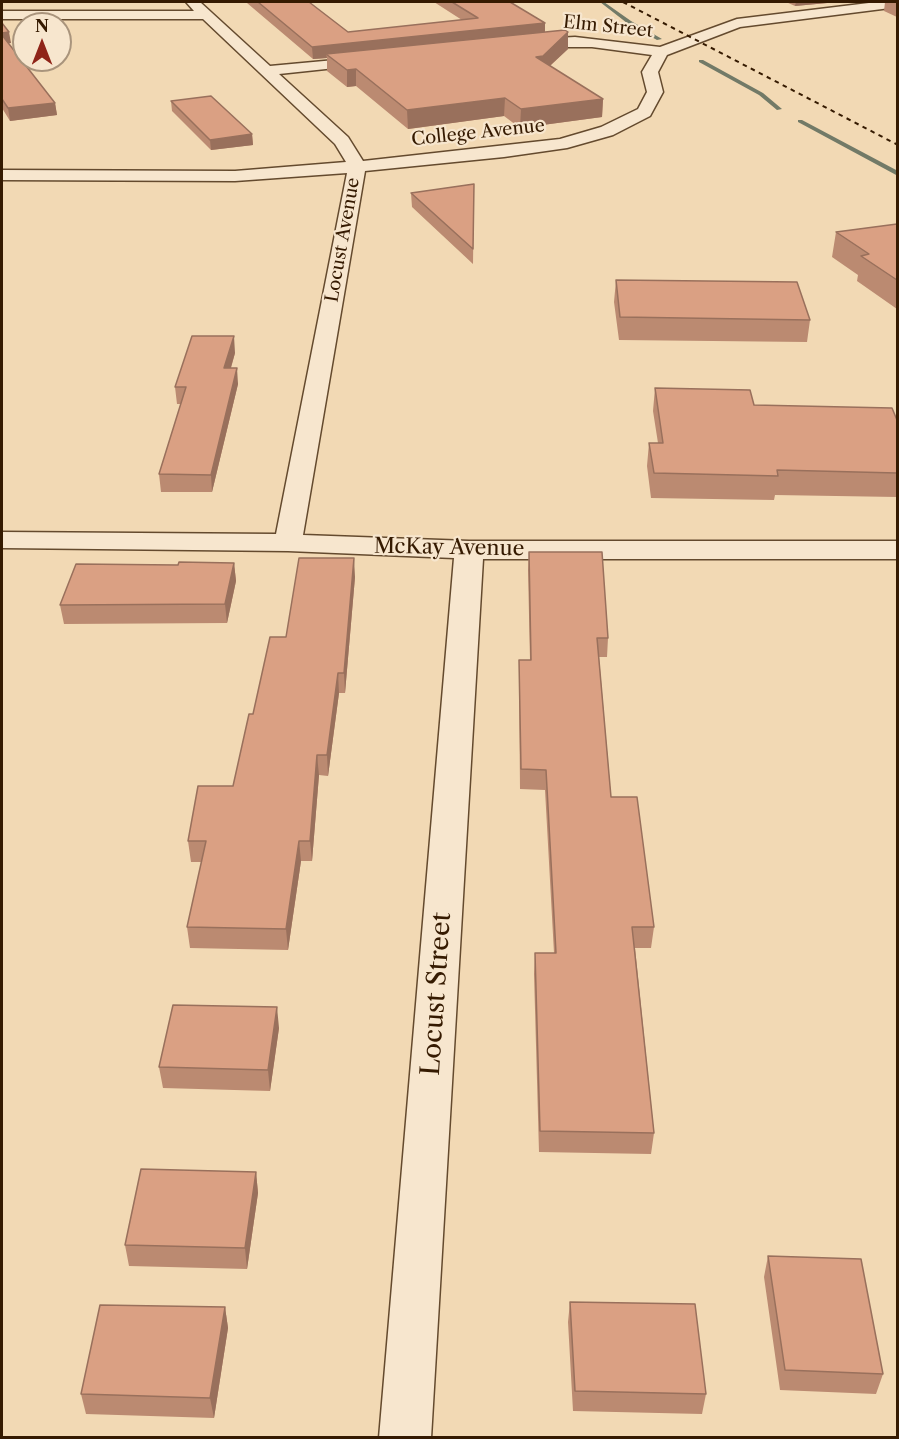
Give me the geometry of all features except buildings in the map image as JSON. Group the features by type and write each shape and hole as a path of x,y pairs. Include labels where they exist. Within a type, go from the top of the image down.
{"street":[{"path":"662,52 737,23 836,5 897,3"},
{"path":"2,15 199,8"},
{"name":"Locust Avenue","path":"199,8 264,71 342,141 357,166 288,543"},
{"name":"Elm Street","path":"508,45 554,40 593,41 662,52"},
{"name":"College Avenue","path":"2,175 235,176 305,172 561,144 607,131 644,112 655,92 650,72 662,52"},
{"path":"264,71 392,57"},
{"name":"McKay Avenue","path":"2,540 288,543 469,550 897,550"},
{"name":"Locust Street","path":"405,1437 469,550"}],"waterway":[{"path":"602,2 629,22 659,39"},
{"path":"701,61 761,94 779,109"},
{"path":"800,121 898,174"}],"railway":[{"path":"623,2 898,145"}]}
